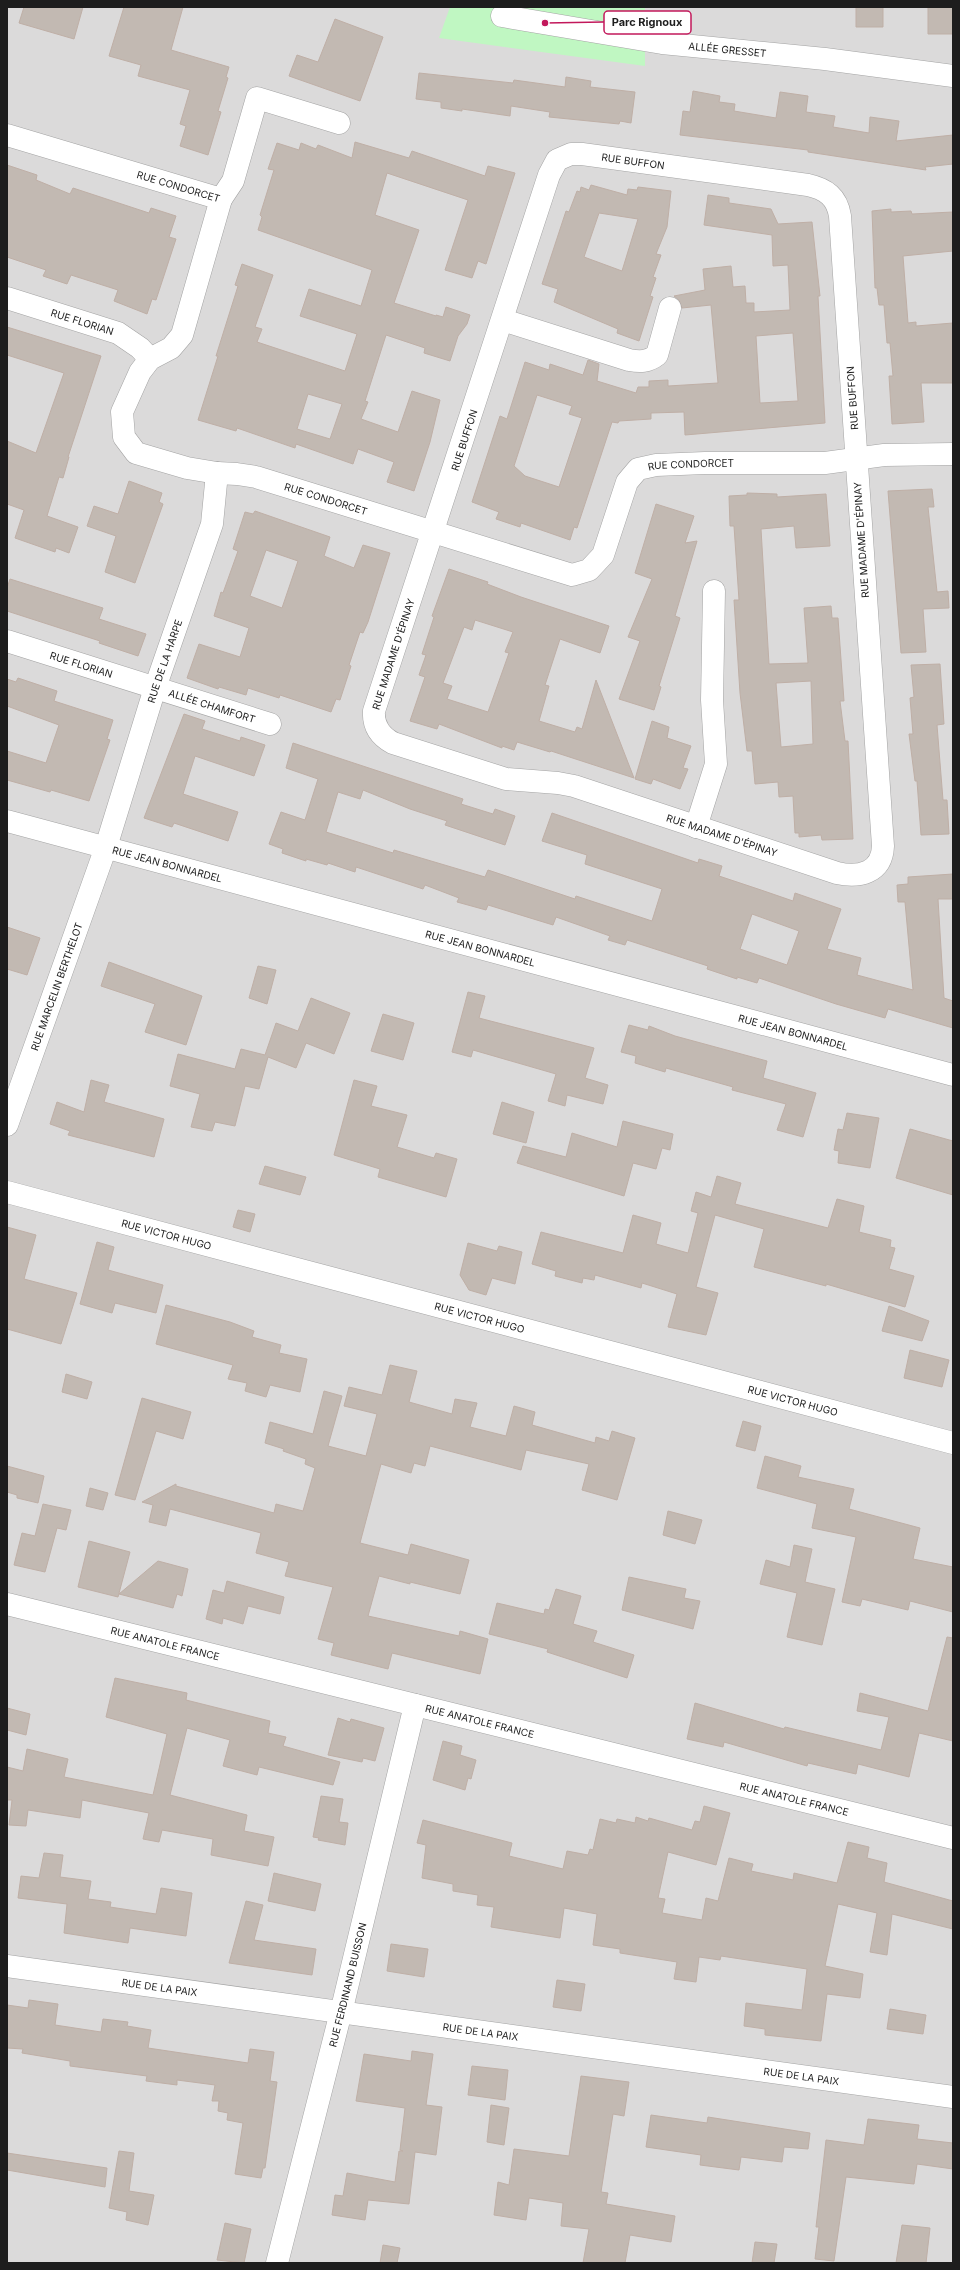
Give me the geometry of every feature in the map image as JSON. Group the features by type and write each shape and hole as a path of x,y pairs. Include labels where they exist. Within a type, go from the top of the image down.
{"street":[{"name":"ALLÉE GRESSET","path":"502,16 662,43 825,59 953,76"},
{"path":"221,199 233,181 257,98 340,123"},
{"name":"RUE CONDORCET","path":"7,135 221,199 182,335 171,348 150,359 140,372 122,412 124,437 129,446 136,453 187,468 256,477 563,574 581,574 598,563 603,555 627,482 638,469 656,465 705,463 825,463 884,455 953,454"},
{"name":"RUE BUFFON","path":"434,532 549,175 557,160 564,156 582,154 819,188 833,198 840,216 855,460"},
{"name":"RUE FLORIAN","path":"7,298 118,333 140,348 150,359"},
{"path":"503,320 629,360 642,362 651,360 657,355 670,308"},
{"name":"RUE MADAME D'ÉPINAY","path":"434,532 374,711 376,726 385,738 506,779 558,783 574,786 847,876 867,872 880,863 883,857 855,460"},
{"name":"RUE DE LA HARPE","path":"106,847 155,688 212,524 217,473"},
{"path":"696,827 716,764 712,700 714,591"},
{"name":"RUE FLORIAN","path":"7,641 155,688"},
{"name":"ALLÉE CHAMFORT","path":"155,688 270,724"},
{"name":"RUE JEAN BONNARDEL","path":"7,821 953,1075"},
{"name":"RUE MARCELIN BERTHELOT","path":"7,1125 106,847"},
{"name":"RUE VICTOR HUGO","path":"7,1192 953,1443"},
{"name":"RUE ANATOLE FRANCE","path":"7,1604 953,1838"},
{"name":"RUE FERDINAND BUISSON","path":"277,2263 341,2012 415,1705"},
{"name":"RUE DE LA PAIX","path":"7,1966 953,2097"}],"shaded area":[{"path":"7,7 953,7 953,2263 7,2263"}],"green space":[{"path":"450,7 645,8 645,66 439,38"}],"building":[{"path":"24,7 83,7 74,39 19,23"},
{"path":"124,7 183,7 171,50 229,67 226,77 228,78 218,111 221,112 208,155 180,146 186,126 180,124 190,90 138,76 141,65 109,56"},
{"path":"856,7 883,7 883,27 856,27"},
{"path":"928,7 953,7 953,34 928,34"},
{"path":"335,19 383,37 360,101 289,76 297,55 318,62"},
{"path":"419,73 513,83 514,80 565,87 566,77 591,81 590,87 635,92 631,123 620,121 619,124 549,117 550,112 511,106 510,116 462,109 462,111 441,108 441,102 416,99"},
{"path":"693,91 720,96 719,102 735,104 734,111 776,118 780,92 808,96 806,112 835,116 833,127 869,133 870,117 899,121 896,141 953,135 953,164 925,167 926,170 808,152 808,150 680,135 683,111 690,112"},
{"path":"355,142 409,158 412,151 485,176 488,166 515,173 486,264 478,261 472,278 445,270 468,200 387,173 375,215 419,230 394,303 436,316 443,317 446,307 470,315 467,324 458,336 450,361 424,353 425,348 386,335 365,401 368,402 361,419 398,432 412,391 440,400 430,442 414,491 387,482 394,462 358,449 353,464 296,444 295,448 237,428 236,431 198,420 238,286 235,285 242,264 273,275 255,327 262,329 257,342 345,371 357,334 300,316 309,289 361,306 372,270 258,230 262,217 260,215 274,170 268,169 277,143 299,150 301,143 316,149 318,145 352,158","holes":["308,394 342,404 330,439 297,429"]},
{"path":"7,165 37,175 36,180 70,194 73,188 149,213 151,208 176,216 169,237 176,239 156,300 152,299 147,314 114,301 118,290 71,275 67,284 43,276 46,270 7,257"},
{"path":"591,185 627,195 628,189 637,190 638,187 671,191 667,227 656,254 661,255 653,277 656,278 650,296 653,297 639,341 617,333 618,329 554,302 558,289 542,284 566,211 569,212 577,191 580,192 581,187 589,190","holes":["599,213 638,219 622,271 584,257"]},
{"path":"708,195 729,198 729,203 771,209 778,224 812,222 820,296 818,296 825,423 685,435 684,412 651,413 651,419 619,421 618,423 612,422 577,528 574,527 570,540 521,523 520,527 496,519 499,512 472,502 500,416 507,419 525,362 549,370 550,364 583,375 588,360 599,364 597,381 636,393 638,387 649,387 649,381 668,380 668,386 718,383 711,305 682,308 679,300 674,296 705,290 703,269 731,266 733,287 745,286 746,303 754,303 754,312 790,310 788,265 773,266 772,235 704,225","holes":["793,333 798,401 760,403 756,336","537,395 572,406 569,414 582,418 559,487 525,476 514,466"]},
{"path":"891,209 891,212 911,211 912,214 953,212 953,251 903,256 908,323 916,322 916,326 953,323 953,383 921,383 924,422 892,424 889,376 893,376 890,343 887,343 884,305 879,305 877,288 875,288 872,211"},
{"path":"7,327 101,356 68,457 63,478 59,477 47,516 78,527 69,553 56,548 55,552 15,538 24,510 7,504 7,441 36,453 64,373 7,355"},
{"path":"129,481 162,493 159,502 163,504 135,583 105,572 116,536 87,526 94,506 118,514"},
{"path":"932,489 934,507 928,507 937,592 948,591 949,608 923,609 926,652 901,653 888,491"},
{"path":"747,493 777,494 777,497 826,494 830,546 796,548 794,526 761,529 769,664 808,663 804,608 831,606 832,618 838,618 844,701 840,701 845,741 848,741 853,839 822,840 821,835 799,837 799,833 795,833 793,796 779,797 778,782 755,784 752,751 747,751 740,693 734,600 739,600 734,526 730,526 729,496 747,495","holes":["811,681 813,744 781,747 776,683"]},
{"path":"656,504 694,516 685,543 697,541 675,616 680,618 659,686 661,687 654,710 619,699 640,641 628,637 652,579 635,573"},
{"path":"255,511 330,537 324,556 354,568 363,545 390,553 368,622 363,633 360,632 349,665 351,666 340,700 336,699 331,712 280,695 279,698 248,688 246,695 219,687 218,689 187,678 199,644 240,657 249,628 214,616 221,592 223,593 238,551 233,549 245,512 253,514","holes":["266,550 298,561 282,608 250,596"]},
{"path":"449,569 488,582 487,584 521,597 609,626 600,653 560,639 545,685 549,686 539,721 575,732 577,727 582,729 596,680 634,778 551,751 550,752 517,742 514,750 502,746 502,748 439,724 437,729 410,721 425,677 419,675 426,655 422,654 434,617 432,616","holes":["475,620 513,632 505,652 509,653 488,712 447,699 452,686 443,683 464,627 472,630"]},
{"path":"10,579 103,608 99,619 146,634 138,656 99,643 100,641 7,611 7,588"},
{"path":"940,664 944,724 937,725 943,800 947,800 949,834 921,835 917,781 915,781 909,734 913,734 910,698 914,697 911,665"},
{"path":"18,678 57,691 54,701 113,720 107,739 110,740 89,801 51,790 50,792 7,780 7,751 46,763 59,725 7,706 7,679 16,682"},
{"path":"184,714 205,721 202,729 240,741 241,737 265,745 254,776 195,756 183,794 238,812 228,841 174,823 172,827 144,818"},
{"path":"652,721 669,727 667,738 691,746 683,768 688,769 680,789 653,779 651,784 635,779"},
{"path":"293,743 463,799 461,804 493,814 495,809 515,816 505,845 445,825 447,821 410,809 363,790 360,799 338,792 326,832 393,853 394,850 485,877 488,870 575,899 576,896 652,921 662,889 585,864 587,855 542,841 552,813 698,863 699,859 722,866 719,876 793,901 795,893 841,909 827,949 861,958 857,975 913,990 905,902 898,902 897,885 908,884 908,877 953,874 953,899 938,899 944,998 953,1001 953,1028 888,1009 885,1018 836,1004 759,978 757,983 737,977 737,979 707,969 708,966 627,940 625,945 608,940 610,936 556,917 553,925 488,905 486,910 457,902 459,898 425,885 423,889 356,867 355,872 328,863 327,865 306,859 306,861 282,853 283,849 269,844 281,812 305,820 318,779 286,768","holes":["752,914 799,931 787,965 740,949"]},
{"path":"7,927 40,938 27,975 7,969"},
{"path":"109,962 202,996 186,1045 145,1032 155,1004 101,986"},
{"path":"258,966 276,970 267,1004 249,998"},
{"path":"468,992 485,996 479,1018 594,1048 585,1078 608,1085 603,1104 567,1095 565,1106 548,1101 556,1074 473,1050 471,1057 452,1052"},
{"path":"311,998 350,1013 334,1054 306,1043 296,1068 268,1057 259,1089 245,1086 235,1126 215,1122 212,1131 191,1127 200,1094 170,1086 178,1054 235,1069 241,1049 265,1055 276,1023 298,1031"},
{"path":"383,1014 414,1023 403,1060 371,1051"},
{"path":"629,1025 648,1030 649,1026 675,1036 767,1061 763,1078 816,1093 803,1137 777,1130 786,1104 732,1090 733,1087 666,1068 665,1072 635,1063 636,1056 621,1052"},
{"path":"91,1080 109,1085 104,1102 164,1119 154,1157 68,1135 70,1131 50,1124 57,1102 84,1112"},
{"path":"354,1080 377,1086 371,1106 407,1115 397,1147 434,1158 436,1153 457,1159 446,1197 378,1177 380,1169 334,1155"},
{"path":"502,1102 534,1112 526,1143 493,1134"},
{"path":"847,1113 879,1118 870,1168 838,1163 839,1151 834,1150 838,1129 843,1130"},
{"path":"623,1121 673,1134 670,1150 662,1148 656,1169 633,1163 624,1196 517,1163 523,1146 566,1157 572,1133 617,1147"},
{"path":"910,1129 953,1141 953,1195 896,1178"},
{"path":"265,1166 306,1177 300,1195 259,1184"},
{"path":"717,1176 741,1183 735,1204 828,1228 837,1199 864,1206 859,1232 891,1240 890,1247 895,1248 889,1269 914,1276 905,1307 826,1284 826,1286 754,1267 764,1229 715,1215 696,1287 718,1293 706,1335 668,1327 677,1294 642,1283 641,1288 595,1275 594,1280 583,1278 582,1283 555,1276 556,1271 532,1264 541,1232 623,1253 633,1215 661,1223 656,1244 688,1253 698,1213 691,1211 696,1192 711,1197"},
{"path":"238,1210 255,1214 250,1232 233,1227"},
{"path":"7,1227 36,1235 24,1279 77,1293 61,1344 7,1329"},
{"path":"97,1242 114,1247 108,1270 163,1285 156,1313 115,1303 112,1313 80,1304"},
{"path":"468,1243 497,1251 499,1246 522,1252 515,1284 492,1278 486,1295 469,1290 460,1275"},
{"path":"166,1305 230,1322 254,1331 252,1337 281,1345 279,1353 307,1359 300,1392 270,1385 266,1397 245,1391 247,1383 228,1379 233,1365 156,1344"},
{"path":"889,1306 929,1321 922,1341 882,1331"},
{"path":"910,1350 949,1360 942,1387 904,1378"},
{"path":"390,1365 417,1371 409,1402 452,1414 455,1399 477,1403 470,1427 506,1436 514,1406 535,1412 532,1425 595,1443 596,1437 609,1441 612,1431 635,1438 617,1500 582,1490 589,1464 526,1450 521,1470 430,1446 425,1466 414,1463 411,1473 381,1464 360,1543 408,1555 411,1544 469,1560 460,1594 379,1576 368,1616 459,1636 460,1631 488,1639 480,1674 392,1653 388,1669 331,1655 334,1643 318,1639 333,1587 285,1576 289,1562 256,1553 261,1533 170,1509 166,1526 149,1522 153,1505 142,1502 176,1484 176,1486 274,1513 276,1504 303,1511 315,1468 305,1464 306,1459 283,1451 284,1449 265,1443 270,1422 313,1434 324,1391 342,1396 328,1446 366,1456 377,1414 344,1406 349,1387 382,1395"},
{"path":"66,1374 92,1382 87,1399 62,1392"},
{"path":"142,1398 191,1412 183,1439 156,1431 135,1500 115,1495"},
{"path":"743,1421 761,1426 755,1451 736,1446"},
{"path":"765,1456 801,1466 798,1477 854,1489 849,1509 920,1528 913,1559 953,1567 953,1612 910,1601 908,1610 862,1599 860,1606 842,1602 856,1537 812,1528 817,1504 757,1488"},
{"path":"7,1466 44,1476 38,1503 17,1498 17,1495 7,1492"},
{"path":"90,1488 108,1493 103,1510 86,1506"},
{"path":"43,1504 71,1510 66,1530 57,1528 45,1572 14,1565 22,1533 35,1536"},
{"path":"668,1511 702,1520 695,1544 663,1535"},
{"path":"89,1541 130,1552 118,1597 78,1587"},
{"path":"794,1545 812,1549 805,1582 835,1589 822,1645 787,1637 797,1593 760,1584 766,1560 790,1567"},
{"path":"158,1561 188,1569 182,1596 177,1594 173,1608 119,1594"},
{"path":"629,1577 686,1589 684,1598 700,1601 693,1629 622,1610"},
{"path":"227,1581 284,1597 280,1614 248,1606 243,1624 223,1618 222,1624 206,1619 213,1590 224,1593"},
{"path":"556,1589 581,1596 573,1624 597,1631 593,1642 634,1655 627,1678 547,1652 548,1649 489,1634 497,1603 544,1614 545,1609 549,1610"},
{"path":"947,1637 953,1638 953,1741 919,1733 909,1777 858,1764 856,1774 808,1763 807,1766 724,1742 723,1747 687,1739 695,1703 784,1729 785,1727 881,1750 889,1717 857,1711 860,1693 928,1711"},
{"path":"115,1678 187,1693 186,1700 270,1721 268,1733 286,1737 283,1746 340,1762 333,1785 259,1767 257,1775 223,1766 230,1740 187,1728 170,1795 247,1815 244,1831 274,1837 268,1866 211,1855 213,1839 162,1830 159,1842 143,1839 149,1813 82,1800 80,1818 28,1810 26,1826 9,1825 12,1800 7,1800 7,1767 23,1771 27,1749 68,1759 64,1777 153,1795 167,1734 106,1717"},
{"path":"7,1708 30,1714 26,1735 7,1730"},
{"path":"338,1718 350,1722 351,1719 384,1728 375,1761 363,1758 362,1762 328,1755"},
{"path":"443,1741 462,1746 460,1755 476,1760 471,1779 468,1778 465,1790 433,1780"},
{"path":"321,1796 343,1799 339,1822 348,1823 345,1845 318,1840 319,1838 313,1837"},
{"path":"704,1806 730,1813 716,1865 668,1852 658,1898 665,1899 662,1913 702,1920 706,1898 718,1901 729,1858 753,1864 751,1871 793,1880 794,1873 837,1883 848,1842 869,1847 867,1858 887,1863 884,1882 953,1901 953,1929 892,1914 887,1955 870,1952 877,1913 838,1904 825,1966 863,1974 860,1998 827,1994 821,2041 765,2035 765,2029 744,2026 746,2003 802,2010 807,1969 721,1956 720,1960 699,1957 696,1982 674,1979 677,1962 620,1953 620,1949 593,1945 597,1914 564,1908 560,1938 491,1927 494,1907 477,1905 478,1895 453,1891 453,1884 422,1878 426,1845 417,1843 423,1820 512,1843 509,1856 563,1869 567,1851 588,1855 590,1849 593,1850 600,1819 616,1823 617,1819 635,1823 636,1817 648,1821 649,1818 692,1830 695,1821 700,1822"},
{"path":"44,1853 63,1855 60,1877 91,1881 88,1899 111,1902 110,1907 156,1914 161,1888 192,1893 186,1936 130,1928 128,1943 64,1933 67,1904 18,1898 21,1876 39,1878"},
{"path":"274,1873 321,1884 315,1911 268,1901"},
{"path":"246,1901 263,1905 254,1940 316,1949 312,1975 229,1963"},
{"path":"391,1944 428,1949 424,1977 387,1971"},
{"path":"557,1980 585,1984 581,2011 553,2007"},
{"path":"29,2000 58,2004 55,2025 101,2032 103,2019 128,2022 127,2026 151,2030 148,2048 248,2063 250,2049 274,2052 270,2081 277,2082 265,2168 263,2168 261,2178 235,2174 243,2123 227,2120 228,2113 218,2111 219,2101 212,2101 215,2085 177,2080 177,2085 146,2081 147,2076 70,2066 70,2061 22,2053 23,2049 7,2048 7,2005 28,2008"},
{"path":"890,2009 926,2015 923,2034 887,2029"},
{"path":"412,2051 433,2054 426,2105 442,2107 436,2155 415,2152 409,2204 368,2200 365,2220 332,2215 335,2195 343,2196 347,2173 395,2182 399,2151 403,2151 400,2150 405,2108 356,2101 364,2054 411,2061"},
{"path":"472,2066 508,2070 505,2100 468,2095"},
{"path":"581,2076 629,2082 624,2116 613,2114 601,2192 608,2193 606,2204 675,2216 671,2242 630,2235 625,2263 583,2263 589,2229 561,2226 563,2203 529,2198 526,2220 494,2215 498,2182 509,2185 514,2149 569,2156"},
{"path":"491,2105 509,2108 504,2145 487,2142"},
{"path":"651,2115 707,2123 708,2117 810,2133 808,2149 784,2147 782,2162 741,2157 739,2170 700,2165 701,2155 646,2147"},
{"path":"868,2119 919,2125 917,2139 953,2143 953,2169 917,2164 914,2184 846,2177 834,2261 815,2259 819,2227 816,2227 826,2140 864,2145"},
{"path":"119,2151 134,2153 129,2191 154,2195 148,2225 126,2220 127,2212 109,2208"},
{"path":"7,2153 107,2168 105,2187 7,2170"},
{"path":"225,2223 251,2229 244,2263 217,2260"},
{"path":"902,2225 930,2228 926,2263 896,2263"},
{"path":"755,2242 777,2244 774,2263 752,2263"},
{"path":"383,2245 400,2248 397,2263 380,2263"}],"place":[{"name":"Parc Rignoux","path":"545,23"}]}
